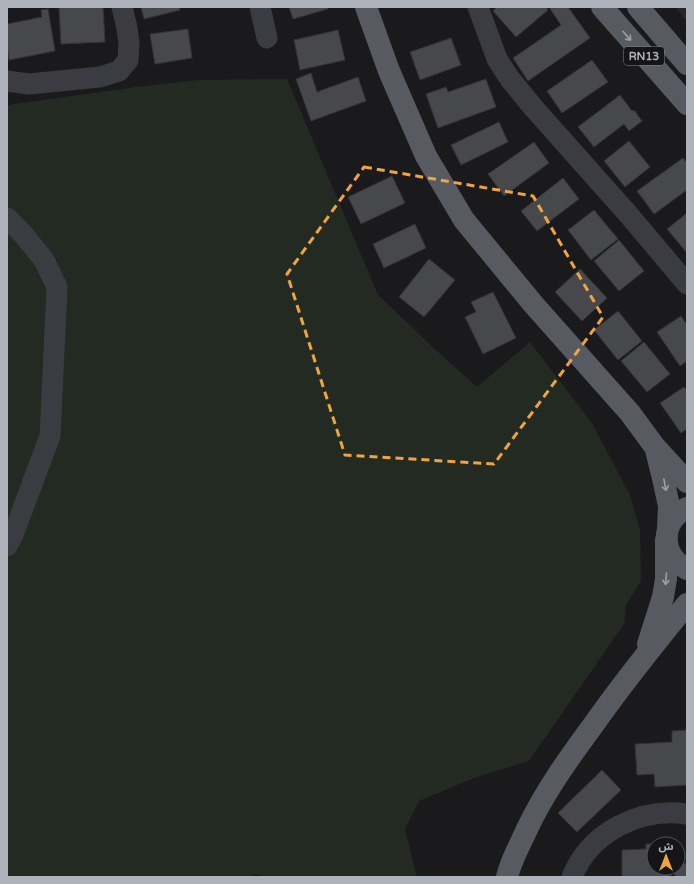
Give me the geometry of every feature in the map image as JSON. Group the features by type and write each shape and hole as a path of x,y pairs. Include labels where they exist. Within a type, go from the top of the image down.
{"main road":[{"path":"366,7 389,71 426,156 464,220 534,305 630,413 655,447 687,482"},
{"name":"RN13","path":"602,7 687,104"},
{"name":"RN13","path":"638,7 687,64"},
{"path":"644,657 663,598 666,579 669,506 655,447"},
{"path":"687,508 672,519 667,535 669,550 673,559 687,569"},
{"path":"507,877 514,857 547,791 644,657 687,604"}],"street":[{"path":"7,81 30,84 100,77 119,71 128,60 129,44 122,7"},
{"path":"260,7 267,38"},
{"path":"478,7 497,59 510,79 687,284"},
{"path":"7,218 44,260 57,287 50,436 13,535 7,546"},
{"path":"572,877 582,857 601,837 617,826 636,818 657,813 679,812 687,814"}],"highlighted area":[{"path":"364,167 533,196 603,317 494,464 345,455 287,274"}],"shaded area":[{"path":"675,7 687,7 687,22"},
{"path":"287,79 378,295 477,387 530,342 592,423 630,495 640,530 641,581 626,605 624,624 529,761 474,778 419,801 405,829 417,877 269,877 255,874 249,877 7,877 7,105 198,80"}],"building":[{"path":"59,7 103,7 105,42 61,44"},
{"path":"141,7 179,7 180,10 144,19"},
{"path":"289,7 328,7 328,9 293,19"},
{"path":"497,7 546,7 548,10 516,37 493,11"},
{"path":"549,7 568,7 590,38 528,81 513,58 561,25"},
{"path":"48,9 55,51 9,60 7,46 7,24 42,17 41,10"},
{"path":"188,29 192,58 155,64 150,34"},
{"path":"338,30 345,60 300,70 294,40"},
{"path":"451,38 461,65 420,80 410,52"},
{"path":"592,60 608,82 562,113 547,91"},
{"path":"311,73 317,92 358,77 366,101 311,121 296,79"},
{"path":"486,79 496,107 438,128 426,94 446,87 448,92"},
{"path":"620,95 642,121 629,131 624,124 594,147 578,127"},
{"path":"499,122 508,142 461,165 451,145"},
{"path":"629,141 650,167 625,187 604,161"},
{"path":"534,142 549,163 504,196 488,174"},
{"path":"683,158 687,163 687,190 654,214 637,191"},
{"path":"392,176 405,203 361,224 348,197"},
{"path":"563,178 579,199 537,231 521,211"},
{"path":"594,210 618,239 591,260 568,230"},
{"path":"687,213 687,253 667,229"},
{"path":"415,224 426,248 384,268 373,244"},
{"path":"619,240 644,271 619,291 594,261"},
{"path":"429,259 455,280 424,317 399,297"},
{"path":"580,269 607,298 582,321 555,292"},
{"path":"493,292 516,338 483,354 465,317 476,312 471,302"},
{"path":"618,311 642,341 618,360 594,330"},
{"path":"681,316 687,325 687,361 680,366 657,332"},
{"path":"644,342 670,374 647,392 621,361"},
{"path":"684,387 687,391 687,429 681,433 660,403"},
{"path":"687,730 687,785 655,787 654,774 637,775 635,744 672,742 672,731"},
{"path":"602,770 621,790 577,832 558,813"},
{"path":"646,849 646,876 670,877 622,877 622,850"},
{"path":"686,863 687,877 675,877 686,876"}]}
